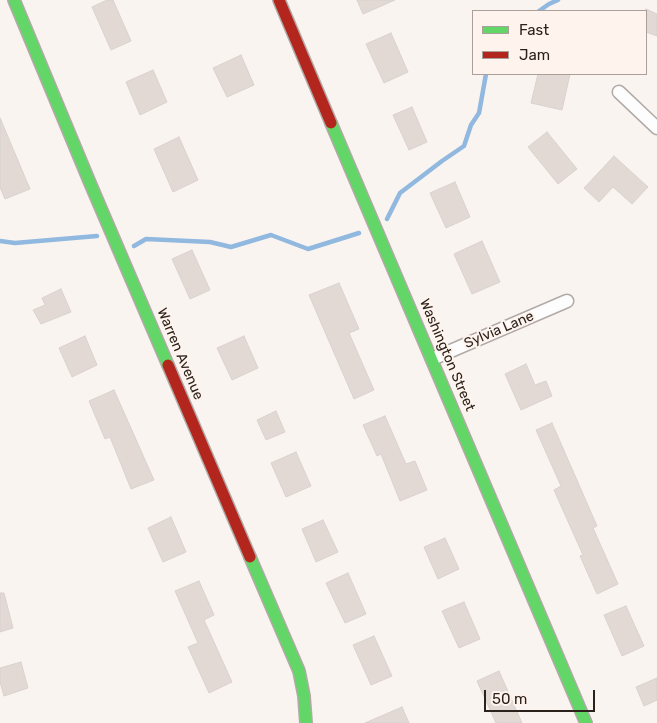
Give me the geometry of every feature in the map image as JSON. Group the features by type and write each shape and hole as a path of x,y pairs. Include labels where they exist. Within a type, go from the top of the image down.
{"street":[{"name":"Warren Avenue","path":"14,0 292,652 304,696 306,723"},
{"name":"Washington Street","path":"279,0 586,723"},
{"path":"619,92 657,128"},
{"name":"Sylvia Lane","path":"432,359 567,301"}],"building":[{"path":"107,0 113,0 131,41 111,50 92,7"},
{"path":"357,0 395,0 363,14"},
{"path":"646,10 657,14 657,36 647,32"},
{"path":"391,33 408,72 384,83 366,44"},
{"path":"241,55 254,85 227,97 213,68"},
{"path":"153,70 167,102 140,115 126,82"},
{"path":"538,75 570,75 562,110 531,103"},
{"path":"412,107 427,142 409,150 393,115"},
{"path":"0,118 30,189 5,199 0,187"},
{"path":"547,132 577,169 558,184 528,147"},
{"path":"179,137 198,180 173,192 154,149"},
{"path":"614,156 648,187 632,204 613,187 599,202 584,188"},
{"path":"455,182 470,217 446,228 430,193"},
{"path":"482,241 500,282 472,294 454,254"},
{"path":"192,250 210,290 190,299 172,259"},
{"path":"339,283 359,329 349,333 374,390 354,399 309,295"},
{"path":"61,289 71,312 41,324 33,310 45,305 42,298"},
{"path":"85,336 97,365 72,377 59,348"},
{"path":"244,336 258,368 232,380 217,348"},
{"path":"526,364 535,385 546,381 552,396 521,410 505,374"},
{"path":"114,390 154,480 131,489 110,437 105,439 89,401"},
{"path":"276,411 285,432 266,440 257,420"},
{"path":"385,416 406,464 415,461 427,490 400,501 381,454 377,456 363,425"},
{"path":"552,423 597,526 593,528 618,584 597,594 580,556 583,555 554,490 561,486 536,430"},
{"path":"296,452 311,486 286,497 271,463"},
{"path":"171,517 186,552 163,562 148,528"},
{"path":"323,520 338,552 316,562 302,529"},
{"path":"445,538 459,569 438,579 424,547"},
{"path":"348,573 366,614 345,623 326,583"},
{"path":"199,581 214,615 204,620 232,682 209,693 188,647 198,643 175,591"},
{"path":"0,593 4,593 13,628 0,632"},
{"path":"464,602 480,639 459,648 442,611"},
{"path":"626,606 644,646 622,656 604,615"},
{"path":"374,636 392,676 371,685 353,645"},
{"path":"21,662 28,688 4,696 0,682 0,668"},
{"path":"499,671 522,723 496,723 477,681"},
{"path":"657,678 657,700 644,706 636,687"},
{"path":"402,707 409,723 365,723"}],"waterway":[{"path":"540,10 558,0"},
{"path":"387,219 400,193 464,146 471,125 479,113 486,75"},
{"path":"134,246 146,239 210,242 231,247 271,235 308,249 359,233"},
{"path":"0,241 15,243 97,236"}],"traffic: fast":[{"path":"14,0 168,365"},
{"path":"331,123 586,723"},
{"path":"250,557 299,671 304,696 306,723"}],"traffic: jam":[{"path":"279,0 331,123"},
{"path":"168,365 250,557"}]}
